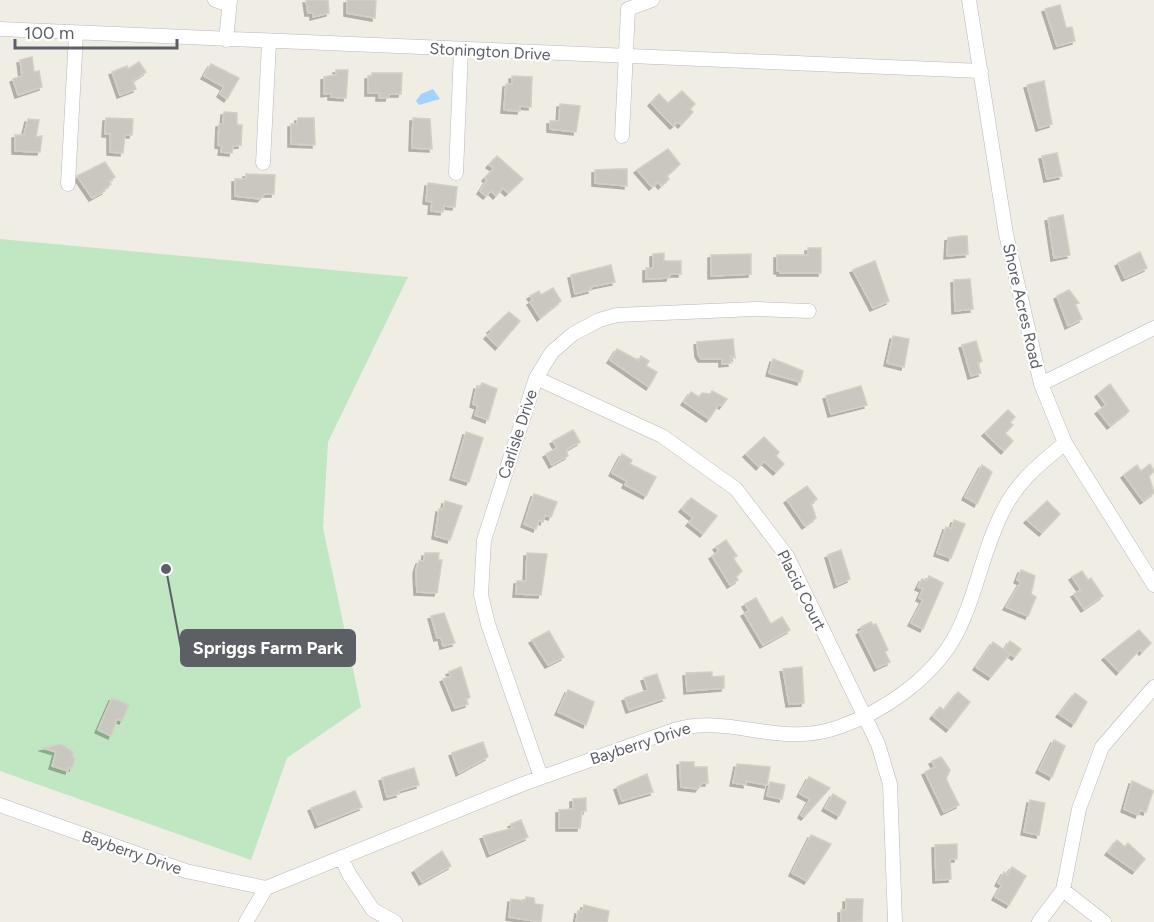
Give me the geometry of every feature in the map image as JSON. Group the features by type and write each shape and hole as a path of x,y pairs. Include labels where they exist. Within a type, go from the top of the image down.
{"street":[{"path":"215,0 229,3 226,40"},
{"path":"622,136 628,9 652,0"},
{"name":"Shore Acres Road","path":"969,0 1006,234 1041,384 1065,443 1154,585"},
{"name":"Stonington Drive","path":"0,29 268,43 981,71"},
{"path":"68,184 76,34"},
{"path":"263,163 268,43"},
{"path":"456,173 461,49"},
{"name":"Carlisle Drive","path":"541,777 488,624 481,596 484,540 492,509 536,378 552,352 573,334 599,320 617,315 755,309 809,311"},
{"path":"1041,384 1154,328"},
{"name":"Placid Court","path":"536,378 662,436 736,489 787,556 878,744 890,784 895,922"},
{"name":"Bayberry Drive","path":"0,805 186,871 266,888 541,777 691,725 709,724 802,736 841,727 863,717 905,691 940,659 961,621 1004,508 1031,471 1065,443"},
{"path":"1039,922 1063,890 1079,809 1102,747 1154,687"},
{"path":"342,859 348,874 373,910 395,922"},
{"path":"246,922 266,888"},
{"path":"1063,890 1104,922"}],"green space":[{"path":"0,239 408,277 328,442 323,528 361,707 287,758 251,860 0,771"}],"water":[{"path":"433,89 440,99 419,105 416,101 421,94"}],"building":[{"path":"306,0 328,0 329,13 313,17 313,13 308,13"},
{"path":"347,0 376,0 375,18 347,13"},
{"path":"1060,5 1066,28 1072,27 1075,41 1057,46 1045,9"},
{"path":"32,57 34,72 39,71 42,87 18,95 13,79 22,76 20,60"},
{"path":"139,62 146,72 133,81 136,89 120,95 112,72 127,66 128,69"},
{"path":"211,64 239,78 227,99 220,94 224,87 204,76"},
{"path":"336,70 348,70 346,98 331,97 331,93 324,94 324,77 336,75"},
{"path":"372,73 402,73 401,94 389,94 388,98 379,98 379,93 368,93 368,76 372,76"},
{"path":"512,76 532,77 531,107 520,106 520,111 504,110 506,84 512,84"},
{"path":"1044,81 1052,124 1039,128 1027,85"},
{"path":"682,91 695,104 690,109 693,112 681,125 678,122 673,126 651,103 659,94 668,103"},
{"path":"560,104 580,106 576,132 550,129 550,121 559,121"},
{"path":"224,112 237,113 237,125 242,125 241,145 233,146 232,153 221,152 222,146 218,145 219,124 223,124"},
{"path":"106,118 133,119 132,135 125,135 123,153 110,152 110,134 105,134"},
{"path":"298,118 314,118 315,145 291,144 291,124 297,124"},
{"path":"413,118 430,119 432,149 412,148"},
{"path":"28,119 39,120 36,137 42,136 40,152 15,151 15,135 24,135"},
{"path":"668,149 680,164 667,176 669,179 661,186 658,182 652,187 637,170"},
{"path":"1057,153 1062,176 1047,179 1042,156"},
{"path":"497,156 523,179 508,193 503,188 496,196 491,191 486,196 480,191 487,180 485,178 494,168 489,165"},
{"path":"105,162 115,177 109,181 111,184 104,189 105,191 92,198 77,176"},
{"path":"627,169 627,186 595,183 595,170"},
{"path":"246,174 275,175 274,194 265,194 260,199 235,196 235,179 246,179"},
{"path":"428,183 457,187 455,207 444,206 443,212 431,211 432,202 426,201"},
{"path":"1063,215 1070,255 1054,258 1048,218"},
{"path":"967,236 968,254 947,256 948,238"},
{"path":"808,248 821,248 821,273 780,273 777,271 777,255 808,255"},
{"path":"1140,252 1147,268 1125,278 1118,263"},
{"path":"664,253 664,261 681,261 681,274 670,274 669,278 646,279 646,268 653,268 653,254"},
{"path":"751,254 751,274 711,276 711,255"},
{"path":"875,261 889,301 873,308 853,270"},
{"path":"611,265 615,282 590,287 591,290 575,294 571,275"},
{"path":"970,279 973,309 955,311 954,280"},
{"path":"553,288 561,301 540,318 530,302 533,300 530,296 539,291 541,295"},
{"path":"1069,290 1079,303 1075,304 1082,319 1068,326 1057,296"},
{"path":"509,312 520,321 498,347 487,336 492,331 490,330"},
{"path":"893,336 909,339 904,367 887,363"},
{"path":"733,339 735,358 730,356 731,363 722,364 722,359 701,359 698,354 697,342"},
{"path":"976,341 982,361 978,363 981,373 971,376 962,345"},
{"path":"617,349 639,361 641,356 649,361 646,366 657,372 649,387 610,360"},
{"path":"773,359 803,371 800,382 769,373"},
{"path":"482,383 497,389 488,420 475,415 478,406 473,404 477,386 480,387"},
{"path":"1110,384 1129,411 1110,426 1098,411 1106,405 1098,394"},
{"path":"861,386 867,405 831,414 826,396"},
{"path":"712,391 727,399 722,406 719,404 709,419 684,402 691,392 699,397 702,393 710,394"},
{"path":"1008,410 1015,417 1010,422 1013,425 1005,433 1013,441 1004,451 985,433"},
{"path":"573,430 580,442 566,450 568,456 552,465 546,454 557,448 553,441"},
{"path":"466,432 483,438 469,482 453,477"},
{"path":"764,437 779,452 776,456 784,464 776,472 764,461 759,467 746,454"},
{"path":"622,454 632,460 630,464 656,477 646,496 625,485 627,481 612,473"},
{"path":"1150,464 1154,471 1149,476 1154,493 1143,501 1124,475 1137,465 1141,471"},
{"path":"982,465 992,472 977,504 965,497"},
{"path":"807,486 817,499 811,503 816,518 805,526 787,500"},
{"path":"534,494 557,502 551,517 545,515 543,522 539,520 536,529 524,524"},
{"path":"691,498 717,516 703,534 689,523 693,518 682,509"},
{"path":"445,501 462,506 450,540 435,536 439,509 443,510"},
{"path":"1047,501 1060,514 1042,533 1027,520"},
{"path":"954,520 965,524 951,558 937,553 946,527 951,529"},
{"path":"726,540 737,556 733,558 742,571 736,576 738,580 730,585 712,556 719,551 716,547"},
{"path":"841,550 850,579 837,585 828,555"},
{"path":"425,553 439,553 438,560 442,560 437,593 417,592 416,570 419,561 424,561"},
{"path":"527,553 547,554 541,595 516,594 517,581 526,581"},
{"path":"1021,570 1035,576 1031,594 1036,597 1028,616 1006,607 1021,582 1017,580"},
{"path":"1082,571 1088,580 1091,578 1103,596 1084,609 1074,594 1081,590 1072,577"},
{"path":"929,576 943,583 923,629 911,623 923,600 919,598 923,589 918,587 922,579 927,581"},
{"path":"756,598 771,624 782,617 790,630 763,645 744,613 749,611 745,604"},
{"path":"444,613 455,643 443,646 441,637 437,638 431,616"},
{"path":"871,622 873,625 876,624 888,650 885,652 890,662 877,668 859,632 862,630 861,627"},
{"path":"1139,630 1151,643 1142,652 1140,649 1119,672 1105,657"},
{"path":"549,631 564,657 548,665 532,640"},
{"path":"1010,641 1021,649 1015,657 1004,650"},
{"path":"993,642 1010,654 991,677 976,667"},
{"path":"461,667 470,697 466,699 468,704 455,708 443,679 451,676 449,672"},
{"path":"802,667 804,703 789,704 783,669"},
{"path":"712,672 712,677 724,676 724,688 687,691 686,673"},
{"path":"657,674 665,698 629,710 625,698 648,690 644,678"},
{"path":"568,690 594,702 586,725 558,712"},
{"path":"958,692 970,702 949,729 933,716 940,707 944,710"},
{"path":"1075,693 1087,702 1074,724 1059,714"},
{"path":"112,698 129,705 122,721 117,719 111,736 98,730"},
{"path":"1054,740 1065,746 1052,777 1039,770"},
{"path":"483,742 488,757 459,773 452,753"},
{"path":"61,744 73,752 72,757 75,758 72,768 69,767 68,771 52,766 56,752 43,748"},
{"path":"941,757 950,770 946,779 959,805 944,812 925,772 935,767 932,761"},
{"path":"680,762 694,762 694,767 707,767 708,783 702,783 698,789 681,787"},
{"path":"737,764 770,767 767,785 746,781 746,785 733,783"},
{"path":"414,768 419,785 387,797 382,778"},
{"path":"647,774 653,792 622,801 617,787"},
{"path":"809,777 830,788 804,817 801,815 810,799 800,794"},
{"path":"1132,781 1153,791 1146,812 1140,810 1138,815 1124,809"},
{"path":"770,782 785,785 782,799 767,796"},
{"path":"355,791 362,807 318,825 311,808"},
{"path":"833,794 846,802 839,816 825,808"},
{"path":"586,798 586,811 582,811 580,828 559,828 559,810 573,809 573,799"},
{"path":"1030,800 1045,803 1039,835 1024,832"},
{"path":"521,820 528,837 490,854 483,836 513,828 511,824"},
{"path":"811,835 831,844 807,881 792,873"},
{"path":"1117,840 1125,847 1128,843 1145,859 1135,871 1108,852"},
{"path":"957,844 957,859 950,859 951,879 936,880 935,845"},
{"path":"442,851 451,866 422,882 415,870"},
{"path":"1012,867 1026,876 1009,905 995,897 1002,885 998,883 1004,872 1007,875"},
{"path":"526,897 534,898 535,904 543,905 541,922 509,917 511,899 525,901"},
{"path":"846,899 863,899 862,922 841,922 841,910 846,910"},
{"path":"584,905 609,911 607,922 576,922 578,911 582,912"}],"place":[{"name":"Spriggs Farm Park","path":"166,569"}]}
